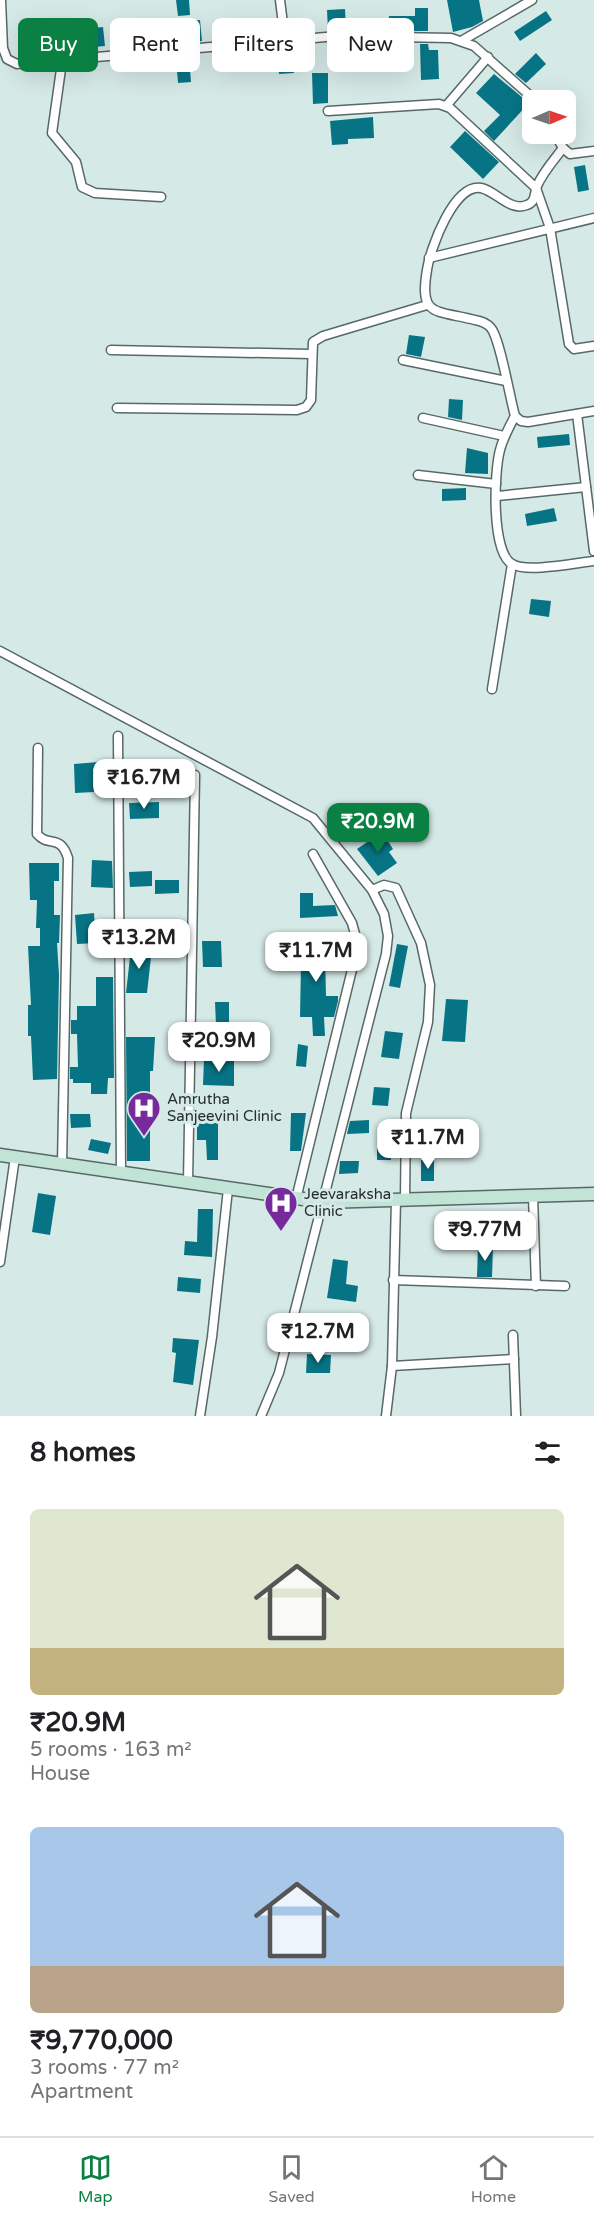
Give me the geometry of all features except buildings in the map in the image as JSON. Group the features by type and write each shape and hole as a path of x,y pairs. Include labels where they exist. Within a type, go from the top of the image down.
{"main road":[{"path":"0,1155 311,1200 401,1200 594,1194"}],"street":[{"path":"1,0 3,48 7,58 18,64"},
{"path":"280,0 282,18"},
{"path":"315,38 337,36 463,40 532,0"},
{"path":"463,40 488,57 524,90"},
{"path":"98,58 212,47"},
{"path":"446,106 488,57"},
{"path":"61,72 52,133 76,162 82,187 95,193 162,197"},
{"path":"328,111 439,104 446,106 536,188 550,228 569,344 574,349 594,346"},
{"path":"560,144 570,154 594,151"},
{"path":"562,148 536,188 534,200 523,206 516,206 483,188 470,189 461,193 454,202 429,258 423,290 427,305 435,310 489,325 493,331 515,416 521,421 528,422 594,411"},
{"path":"429,258 594,218"},
{"path":"117,408 297,410 306,407 311,400 313,342 324,336 427,305"},
{"path":"111,350 311,354"},
{"path":"403,360 506,381"},
{"path":"577,414 594,551"},
{"path":"515,416 499,451 496,484 500,546 505,558 512,564 531,567 594,561"},
{"path":"423,418 504,436"},
{"path":"418,475 496,484"},
{"path":"496,496 586,487"},
{"path":"492,689 512,564"},
{"path":"0,651 313,818 372,890 384,914 388,936 386,954 311,1200"},
{"path":"118,736 121,1173"},
{"path":"38,748 37,834 40,838 59,842 64,846 68,858 62,1164"},
{"path":"188,1183 195,775"},
{"path":"272,1416 261,1415 279,1373 358,945 352,923 312,854"},
{"path":"372,890 384,885 396,888 421,943 430,985 428,1022 406,1113 393,1280 392,1366 386,1416"},
{"path":"0,1262 15,1157"},
{"path":"200,1416 212,1337 228,1189"},
{"path":"533,1196 536,1286"},
{"path":"393,1280 565,1286"},
{"path":"513,1335 516,1416"},
{"path":"392,1366 514,1359"}],"place":[{"name":"Amrutha Sanjeevini Clinic","path":"144,1137"},
{"name":"Jeevaraksha Clinic","path":"281,1232"}]}
